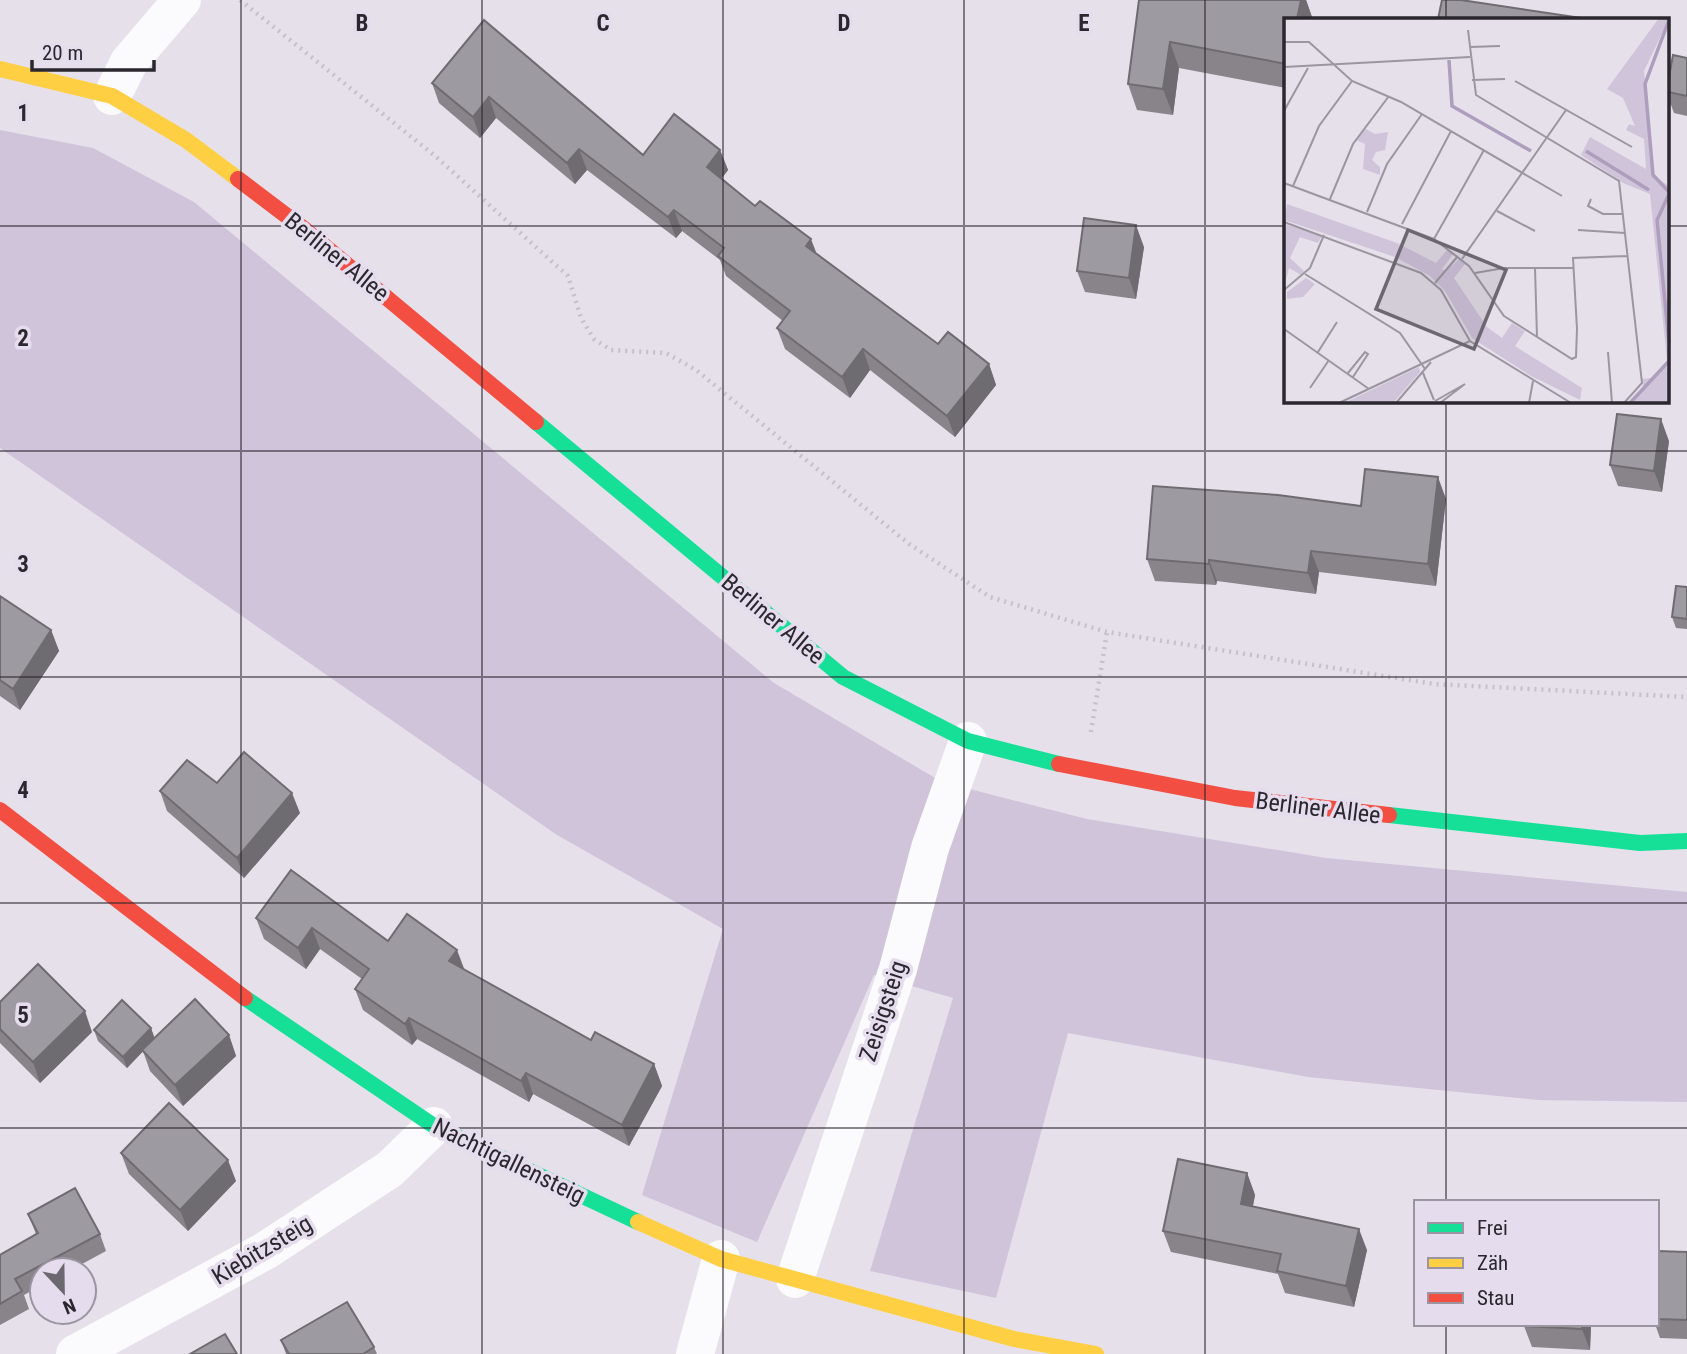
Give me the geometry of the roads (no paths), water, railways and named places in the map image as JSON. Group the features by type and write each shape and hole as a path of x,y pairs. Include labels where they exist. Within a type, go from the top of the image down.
{"main road":[{"name":"Berliner Allee","path":"0,69 112,96 186,139 304,229 843,677 968,741 1084,770 1267,802 1640,843 1687,841"},
{"name":"Nachtigallensteig","path":"0,810 230,988 434,1126 575,1194 721,1259 1014,1339 1096,1354"}],"street":[{"path":"112,96 130,62 182,0"},
{"name":"Zeisigsteig","path":"794,1279 898,969 930,848 968,741"},
{"name":"Kiebitzsteig","path":"75,1354 265,1251 390,1169 434,1126"},
{"path":"695,1354 721,1259"}]}
